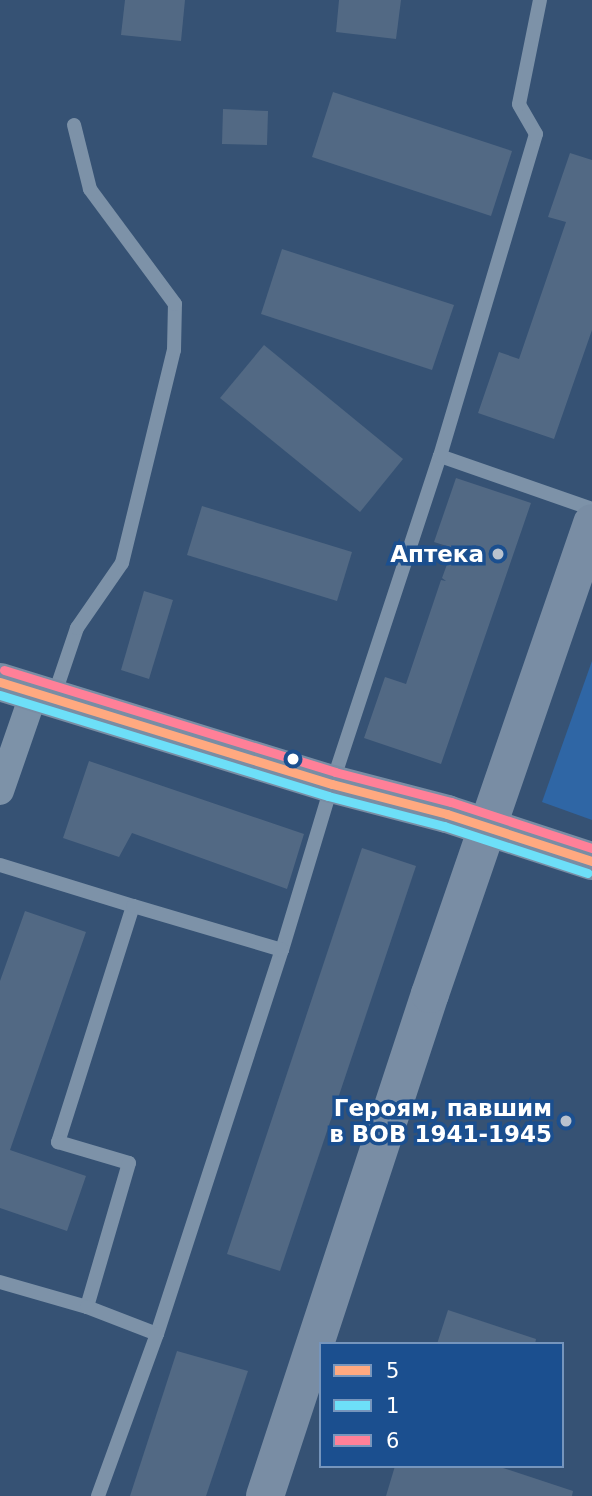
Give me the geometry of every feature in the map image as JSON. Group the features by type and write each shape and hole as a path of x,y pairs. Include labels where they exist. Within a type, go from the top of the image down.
{"street":[{"path":"265,1496 430,994 592,523"},
{"path":"0,791 29,691 332,784 489,827 592,861"}],"lane":[{"path":"98,1496 157,1334 282,950 332,784 440,456 536,134 519,104 540,0"},
{"path":"29,691 122,563 174,350 175,304 90,189 74,125"},
{"path":"440,456 592,509"},
{"path":"0,865 282,950"},
{"path":"87,1307 129,1163 58,1142 133,906"},
{"path":"0,1282 87,1307 157,1334"}],"shaded area":[{"path":"592,661 592,820 542,802"}],"building":[{"path":"125,0 185,0 181,41 121,35"},
{"path":"339,0 401,0 396,39 336,32"},
{"path":"333,92 512,151 491,216 312,157"},
{"path":"223,109 268,111 267,145 222,144"},
{"path":"570,153 592,160 592,330 554,439 478,413 499,352 519,359 566,222 548,217"},
{"path":"282,249 454,305 432,370 261,314"},
{"path":"264,345 403,459 360,512 220,398"},
{"path":"456,478 531,503 441,764 364,738 385,677 406,684 441,580 446,581 442,578 453,548 434,542"},
{"path":"202,506 352,552 337,601 187,555"},
{"path":"144,591 173,600 149,679 121,670"},
{"path":"89,761 304,834 287,889 132,833 119,857 63,838"},
{"path":"362,848 416,866 280,1271 227,1254"},
{"path":"25,911 86,932 10,1150 86,1176 67,1231 0,1208 0,981"},
{"path":"448,1310 536,1339 535,1342 438,1342"},
{"path":"177,1351 248,1371 206,1496 130,1496"},
{"path":"394,1468 503,1468 573,1491 572,1496 386,1496"}],"transit line":[{"name":"6","path":"4,670 335,772 451,802 592,848"},
{"name":"5","path":"0,682 332,784 447,814 592,861"},
{"name":"1","path":"0,695 328,796 444,826 588,873"}],"place":[{"name":"Аптека","path":"498,554"},
{"name":"Героям, павшим в ВОВ 1941-1945","path":"566,1121"}]}
